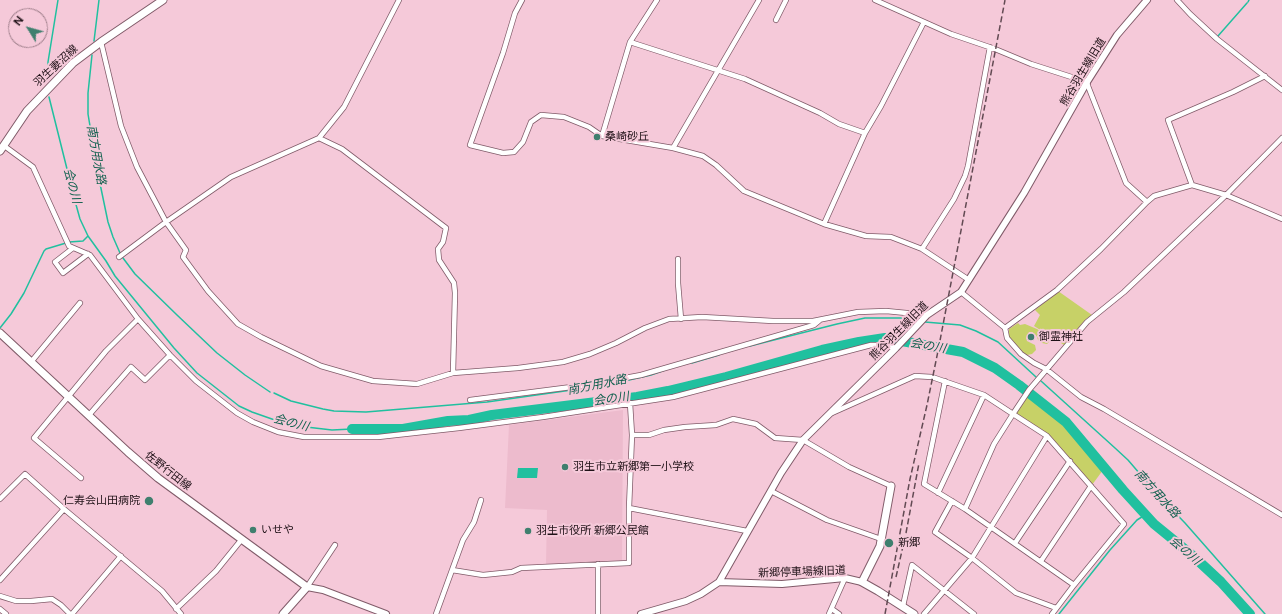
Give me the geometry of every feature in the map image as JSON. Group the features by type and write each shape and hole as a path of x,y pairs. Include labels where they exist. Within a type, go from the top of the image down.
{"main road":[{"name":"羽生妻沼線","path":"2,148 27,111 73,63 163,0"},
{"name":"佐野行田線","path":"0,333 158,478 307,586"},
{"path":"891,486 877,553 862,582 914,614"},
{"path":"283,614 307,586"}],"street":[{"path":"119,257 231,177 319,138 344,106 399,0"},
{"path":"522,0 515,13 503,53 470,145 503,153 514,152 523,142 531,122 541,115 564,117 589,127 602,136 673,148 703,156 716,165 744,191 824,224 866,236 891,237 922,249 969,280"},
{"path":"602,136 630,42 656,0"},
{"path":"673,148 759,0"},
{"path":"776,20 786,0"},
{"path":"875,0 951,34 990,47 1031,64 1087,82 1126,183 1147,202"},
{"name":"熊谷羽生線旧道","path":"641,614 686,601 701,594 719,582 771,491 803,440 896,348 927,315 938,306 961,292 1024,193 1087,82 1117,35 1147,0"},
{"path":"1177,0 1217,39 1282,90"},
{"path":"824,224 865,133 881,106 924,22"},
{"path":"101,42 121,126 137,167 166,222 186,250 183,257 208,291 238,324 261,337 321,366 373,381 417,384 453,373 518,368 563,362 590,354 645,328 669,320 722,317 773,321 813,321 858,312 886,312 927,315"},
{"path":"630,42 718,69 745,79 820,113 839,124 865,133"},
{"path":"922,249 954,198 965,176 990,47"},
{"path":"1192,185 1168,120 1265,76"},
{"path":"319,138 342,149 446,228 443,242 438,249 439,260 454,283 453,373"},
{"path":"964,509 994,444 1028,392 1046,369 1087,322 1124,292 1226,195 1282,138"},
{"path":"2,148 33,167 69,246 90,255 138,319 170,355 196,381 238,413 253,422 278,432 304,437 378,437 543,417 673,397 871,345 884,345 896,348"},
{"path":"1006,328 1057,290 1154,196 1192,185 1226,195 1282,219"},
{"path":"73,248 55,262 63,273 88,254"},
{"path":"678,259 678,283 682,319"},
{"path":"961,292 1006,328 1007,338 1021,354 1046,369 1081,397 1282,514"},
{"path":"31,362 80,303"},
{"path":"81,478 34,438 106,351 138,319"},
{"path":"470,400 587,385 641,375 814,325 821,319"},
{"path":"89,415 131,367 145,380 170,355"},
{"path":"830,414 915,376 932,377 984,396 1047,436 1124,524 1052,614"},
{"path":"945,381 924,484 1015,543 1074,585"},
{"path":"938,493 984,396"},
{"path":"452,570 483,575 512,572 521,568 629,563 629,508 632,435 630,403"},
{"path":"632,435 649,435 664,430 716,425 733,419 756,424 775,438 803,440 849,468 891,486"},
{"path":"924,614 972,558 1047,436"},
{"path":"1015,543 1070,462"},
{"path":"0,499 25,474 64,509 162,591 181,614"},
{"path":"1041,561 1091,486"},
{"path":"771,491 828,520 881,539"},
{"path":"436,614 463,540 474,522 481,500"},
{"path":"952,501 935,532 972,558 1016,593 1056,608"},
{"path":"629,508 748,530"},
{"path":"0,580 64,509"},
{"path":"176,609 216,571 242,539"},
{"path":"336,545 307,586 323,590 386,614"},
{"path":"0,596 16,601 52,599 71,614 121,556"},
{"path":"598,564 598,614"},
{"path":"903,606 912,565 974,614"},
{"path":"829,614 845,578"},
{"name":"新郷停車場線旧道","path":"719,582 782,584 845,578 862,582"},
{"path":"0,609 6,614"},
{"path":"832,609 839,614"}],"shaded area":[{"path":"1058,291 1092,315 1085,320 1064,345 1034,326 1040,315 1035,310"},
{"path":"1018,323 1020,325 1025,324 1037,329 1050,338 1050,341 1047,344 1042,343 1038,340 1035,334 1029,332 1026,338 1027,341 1035,345 1036,350 1032,354 1027,355 1022,352 1009,337 1009,329"},
{"path":"1027,395 1067,427 1103,470 1092,485 1048,435 1015,414"},
{"name":"羽生市立新郷第一小学校","path":"623,410 622,564 546,565 547,510 505,508 509,425"},
{"path":"518,468 538,468 537,478 517,478"}],"waterway":[{"name":"会の川","path":"48,74 48,62 58,0"},
{"name":"南方用水路","path":"94,41 99,0"},
{"path":"1218,36 1247,3"},
{"name":"南方用水路","path":"92,55 88,93 88,114 108,222 120,253"},
{"name":"会の川","path":"49,97 80,219 88,236 115,276 174,348 197,373 239,406 252,412 289,425 332,430 352,429"},
{"path":"69,242 83,241 88,236"},
{"path":"0,328 24,293 44,251 66,243"},
{"name":"南方用水路","path":"123,258 135,274 217,353 270,392"},
{"name":"南方用水路","path":"750,346 865,318 901,318 917,321"},
{"name":"南方用水路","path":"925,322 960,325 976,331 998,342 1036,377"},
{"name":"会の川","path":"352,429 403,429 448,421 469,420 492,415 637,397 726,377 822,350 885,338 963,352 995,368 1066,422 1123,490 1154,524 1192,555 1221,582 1250,614"},
{"name":"南方用水路","path":"692,363 719,355"},
{"name":"南方用水路","path":"274,393 291,401 323,409 334,411 366,412 487,402 607,385 651,375 665,370"},
{"name":"南方用水路","path":"1041,381 1128,460 1265,614"},
{"path":"1059,614 1110,550 1137,520 1145,515"}],"railway":[{"path":"885,614 910,479 938,351 1005,0"},
{"path":"896,577 919,463"}],"place":[{"name":"桑崎砂丘","path":"597,137"},
{"name":"御霊神社","path":"1031,337"},
{"name":"羽生市立新郷第一小学校","path":"565,467"},
{"name":"仁寿会山田病院","path":"149,501"},
{"name":"いせや","path":"253,530"},
{"name":"羽生市役所 新郷公民館","path":"528,531"},
{"name":"新郷","path":"889,543"}]}
